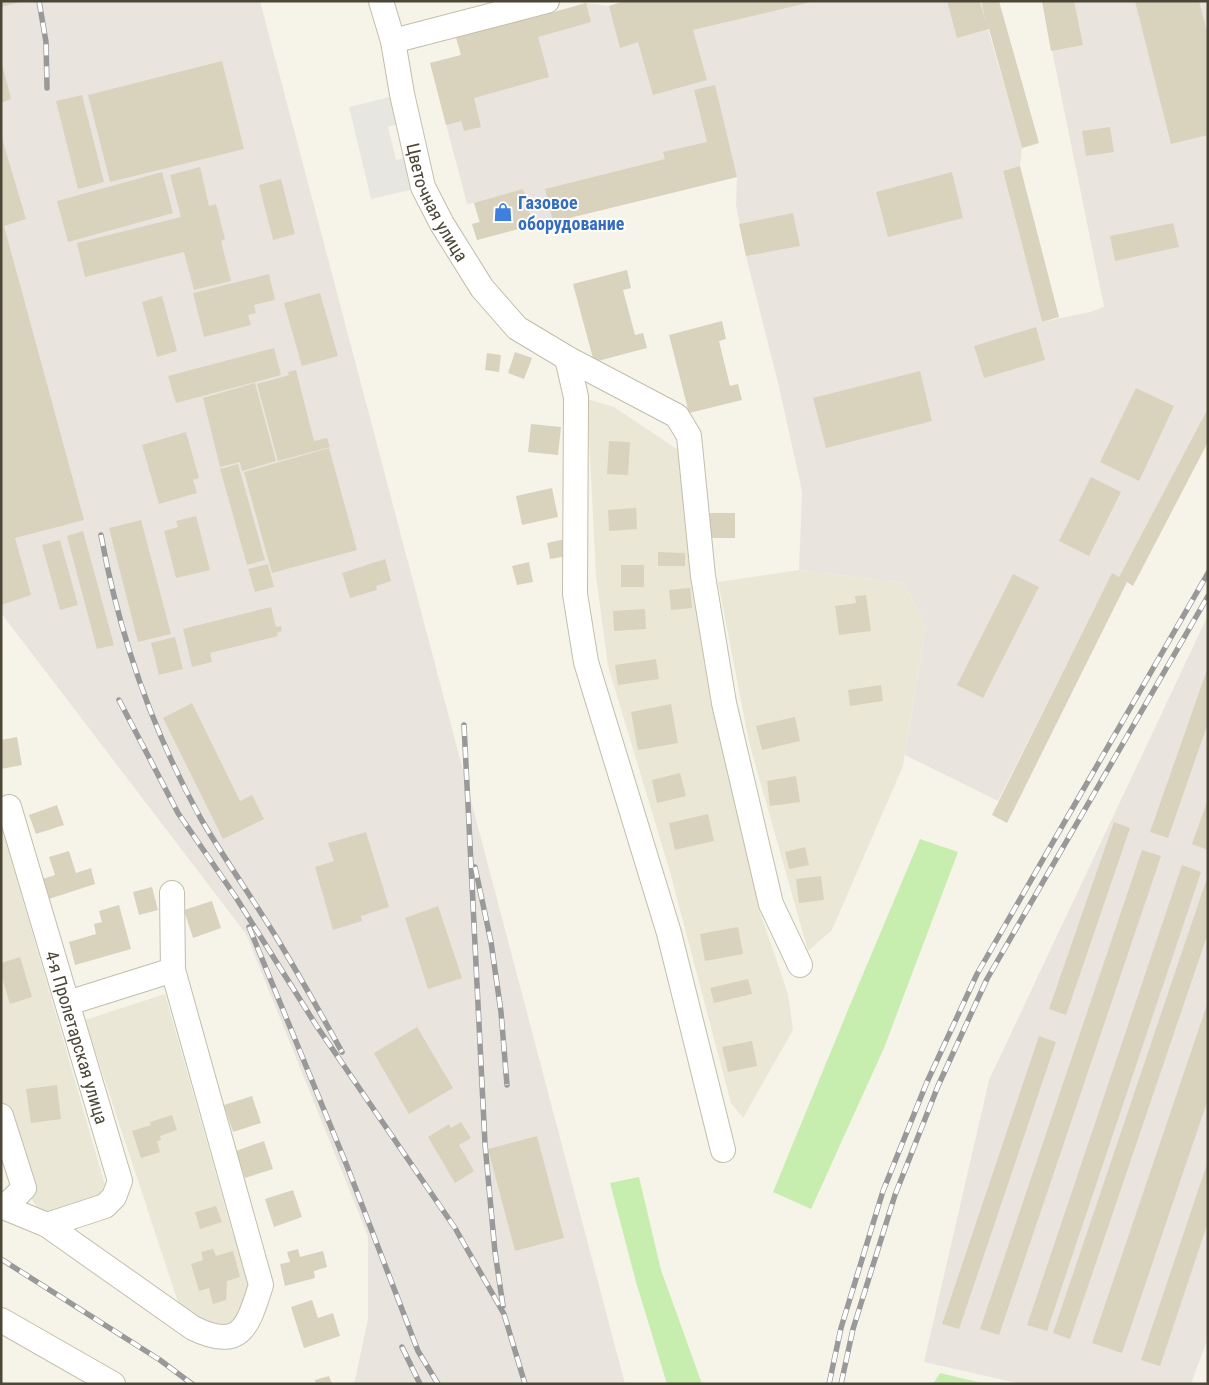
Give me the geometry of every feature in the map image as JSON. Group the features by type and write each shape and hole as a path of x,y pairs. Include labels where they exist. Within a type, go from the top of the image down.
{"street":[{"name":"Цветочная улица","path":"381,1 393,42 402,94 423,187 442,224 482,288 518,328 567,358 677,416 689,436 703,576 724,703 771,904 800,965"},
{"path":"393,42 547,1"},
{"path":"567,358 576,397 574,594 586,662 669,933 723,1150"},
{"name":"4-я Пролетарская улица","path":"9,807 120,1181 114,1197 105,1206 47,1226"},
{"path":"1,1116 24,1188 3,1206 47,1226 193,1328 209,1336 223,1337 237,1334 245,1328 261,1285 172,970 172,894"},
{"path":"68,1003 172,970"},
{"path":"1,1320 103,1381"}],"shaded area":[{"path":"1,1 260,1 625,1384 354,1384 368,1319 368,1236 246,934 1,613"},
{"path":"625,1 980,1 1022,148 1020,166 1003,171 1042,322 1090,312 1104,307 1042,1 1208,1 1208,408 1119,577 1112,574 998,801 905,755 926,625 903,583 799,570 802,493 779,387 746,256 736,205 737,177 477,240 472,224 479,222 474,203 467,204 430,63 461,55 455,34 533,18 586,3 609,6"},
{"path":"402,94 409,121 388,127 396,160 416,155 423,187 371,199 349,107"},
{"path":"587,399 614,407 683,453 687,545 710,695 760,912 788,994 793,1030 743,1118 731,1103 670,872 608,666 596,576"},
{"path":"799,570 903,583 926,625 903,766 832,930 808,951 749,742 718,582"},
{"path":"1208,615 1208,1338 1191,1384 1021,1384 924,1362 989,1080"},
{"path":"1,824 109,1199 41,1214 31,1198 1,1097"},
{"path":"165,994 232,1231 254,1288 239,1330 212,1332 181,1311 85,1020"}],"green space":[{"path":"920,839 958,852 884,1048 811,1209 773,1192"},
{"path":"639,1177 661,1270 702,1384 667,1384 636,1282 610,1183"},
{"path":"940,1373 986,1384 933,1384"}],"building":[{"path":"1,1 20,1 20,2 1,7"},
{"path":"625,1 811,2 693,30 707,80 653,95 638,42 620,48 609,6"},
{"path":"947,1 980,1 986,23 981,1 999,1 1039,143 1022,148 989,29 957,38"},
{"path":"1042,1 1074,1 1083,45 1051,51"},
{"path":"1135,1 1199,1 1208,35 1208,135 1171,144"},
{"path":"586,3 591,22 538,37 549,77 474,98 481,127 464,131 461,121 446,125 430,63 461,55 455,34 532,13 533,18"},
{"path":"1,60 11,99 1,103"},
{"path":"222,61 244,149 110,182 88,95"},
{"path":"715,85 737,177 553,222 545,189 665,159 663,152 707,142 694,90"},
{"path":"82,95 104,182 78,189 56,101"},
{"path":"1110,127 1114,152 1086,156 1082,131"},
{"path":"1,135 26,219 4,226 84,520 15,538 31,595 1,605"},
{"path":"1020,166 1059,317 1042,322 1003,171"},
{"path":"200,167 209,206 216,204 225,239 221,241 231,281 194,290 184,252 85,277 77,243 181,217 170,175"},
{"path":"162,172 173,213 68,242 57,201"},
{"path":"952,172 963,218 888,237 876,192"},
{"path":"281,179 295,234 273,240 259,185"},
{"name":"Газовое оборудование","path":"523,189 533,225 477,240 472,224 480,222 474,203"},
{"path":"793,213 800,246 746,256 739,224"},
{"path":"1173,223 1179,247 1115,261 1110,236"},
{"path":"627,270 631,288 623,290 635,335 643,333 647,348 594,362 573,284"},
{"path":"269,274 275,300 254,305 256,313 248,315 251,325 204,337 193,293"},
{"path":"320,293 338,356 302,366 284,303"},
{"path":"162,296 177,351 157,357 142,302"},
{"path":"722,321 726,339 719,341 730,386 738,384 742,400 689,413 669,335"},
{"path":"1036,327 1045,360 984,378 974,346"},
{"path":"274,348 281,375 176,403 168,376"},
{"path":"515,352 532,358 524,379 508,373"},
{"path":"487,353 501,355 499,372 485,370"},
{"path":"296,370 314,441 327,438 330,447 278,461 257,384 289,375 288,372"},
{"path":"920,371 932,421 826,448 813,398"},
{"path":"255,383 276,461 242,471 240,462 220,467 203,398"},
{"path":"1136,388 1174,406 1139,481 1100,462"},
{"path":"1208,408 1208,442 1133,586 1127,582 1007,823 992,815 1112,573 1119,577"},
{"path":"531,424 561,427 558,455 528,452"},
{"path":"186,432 199,478 193,480 197,493 159,504 142,445"},
{"path":"609,441 630,442 628,475 607,474"},
{"path":"329,448 357,550 272,573 244,472"},
{"path":"238,464 265,560 247,565 220,469"},
{"path":"1091,477 1121,492 1089,556 1059,541"},
{"path":"552,488 558,517 522,525 516,496"},
{"path":"636,508 637,529 609,531 608,510"},
{"path":"710,513 735,513 735,538 710,538"},
{"path":"196,516 210,570 176,578 164,531 178,527 176,521"},
{"path":"141,520 171,634 138,642 109,528"},
{"path":"83,531 114,645 97,649 67,536"},
{"path":"570,538 573,555 550,559 547,543"},
{"path":"60,540 78,605 60,610 42,545"},
{"path":"658,552 685,553 685,566 658,566"},
{"path":"385,559 391,581 376,586 377,590 350,598 342,573"},
{"path":"529,562 533,582 517,585 512,566"},
{"path":"268,564 274,587 255,592 248,569"},
{"path":"621,565 644,565 644,587 621,587"},
{"path":"1013,574 1039,587 983,698 957,685"},
{"path":"690,588 692,608 671,610 669,590"},
{"path":"866,595 871,631 839,635 835,606 856,603 855,596"},
{"path":"271,607 276,627 281,626 282,631 277,633 278,636 210,653 212,662 192,667 183,629"},
{"path":"645,609 646,629 614,631 613,611"},
{"path":"175,637 183,669 159,675 151,643"},
{"path":"656,659 659,679 618,685 615,665"},
{"path":"1208,667 1208,723 1168,838 1150,832"},
{"path":"881,685 883,701 850,706 848,690"},
{"path":"192,703 240,801 252,795 264,819 223,839 163,718"},
{"path":"671,704 678,743 638,750 631,712"},
{"path":"795,717 800,741 762,750 756,726"},
{"path":"17,737 22,765 1,769 1,740"},
{"path":"680,773 686,796 657,803 652,780"},
{"path":"796,776 800,802 770,806 767,781"},
{"path":"1208,799 1208,850 1192,844"},
{"path":"57,805 64,825 36,834 29,815"},
{"path":"708,814 714,841 675,850 669,823"},
{"path":"1114,822 1130,828 1066,1015 1049,1009"},
{"path":"366,832 389,907 361,916 362,921 333,930 315,867 334,861 328,843"},
{"path":"805,847 809,865 789,869 785,852"},
{"path":"1142,850 1161,856 999,1335 980,1329"},
{"path":"69,851 76,873 91,868 95,884 49,899 43,879 55,875 49,857"},
{"path":"1182,865 1201,872 1047,1331 1027,1325"},
{"path":"821,876 824,900 799,903 796,879"},
{"path":"1206,881 1208,882 1208,933 1070,1339 1053,1333"},
{"path":"152,887 158,910 139,915 133,892"},
{"path":"212,901 221,928 193,938 184,910"},
{"path":"119,905 131,949 75,965 69,942 96,934 94,924 102,922 99,911"},
{"path":"438,906 462,978 428,989 405,918"},
{"path":"738,927 743,954 705,961 700,934"},
{"path":"20,957 32,997 10,1004 1,974 1,963"},
{"path":"748,979 752,994 714,1003 710,988"},
{"path":"1208,1002 1208,1099 1122,1353 1092,1343"},
{"path":"417,1027 453,1088 409,1114 374,1053"},
{"path":"1039,1036 1056,1042 959,1329 942,1324"},
{"path":"752,1041 757,1066 728,1072 722,1047"},
{"path":"57,1085 61,1119 31,1123 26,1089"},
{"path":"252,1096 261,1123 233,1132 224,1105"},
{"path":"172,1115 177,1130 160,1136 161,1140 157,1141 160,1152 141,1158 132,1131 151,1125 150,1122"},
{"path":"461,1122 471,1138 459,1145 474,1171 455,1183 428,1137 449,1124 451,1128"},
{"path":"537,1136 564,1238 515,1251 488,1149"},
{"path":"264,1141 273,1169 245,1178 236,1151"},
{"path":"1208,1161 1208,1222 1160,1366 1141,1360"},
{"path":"293,1190 302,1217 274,1227 265,1199"},
{"path":"216,1206 222,1222 200,1229 195,1212"},
{"path":"213,1249 216,1256 233,1251 240,1277 227,1281 226,1300 213,1304 209,1288 199,1291 191,1264 203,1260 201,1252"},
{"path":"298,1249 300,1257 323,1251 327,1267 314,1271 315,1278 285,1286 280,1264 290,1262 287,1252"},
{"path":"312,1300 318,1318 333,1313 340,1336 304,1348 291,1307"},
{"path":"329,1376 332,1384 316,1384 315,1380"}],"railway":[{"path":"39,1 46,42 47,88"},
{"path":"101,535 117,609 139,681 167,751 201,819 278,940 342,1052"},
{"path":"829,1384 841,1328 883,1191 927,1082 977,974 1208,573"},
{"path":"841,1384 853,1329 895,1195 938,1086 987,979 1208,596"},
{"path":"119,700 178,813 235,896 316,1025 455,1228 504,1314 525,1384"},
{"path":"464,725 485,1144 495,1252 503,1306"},
{"path":"475,867 491,942 501,1012 507,1085"},
{"path":"249,927 347,1166 418,1351 438,1384"},
{"path":"1,1259 160,1360 192,1384"},
{"path":"402,1347 420,1384"}],"place":[{"name":"Газовое оборудование","path":"503,212"}]}
